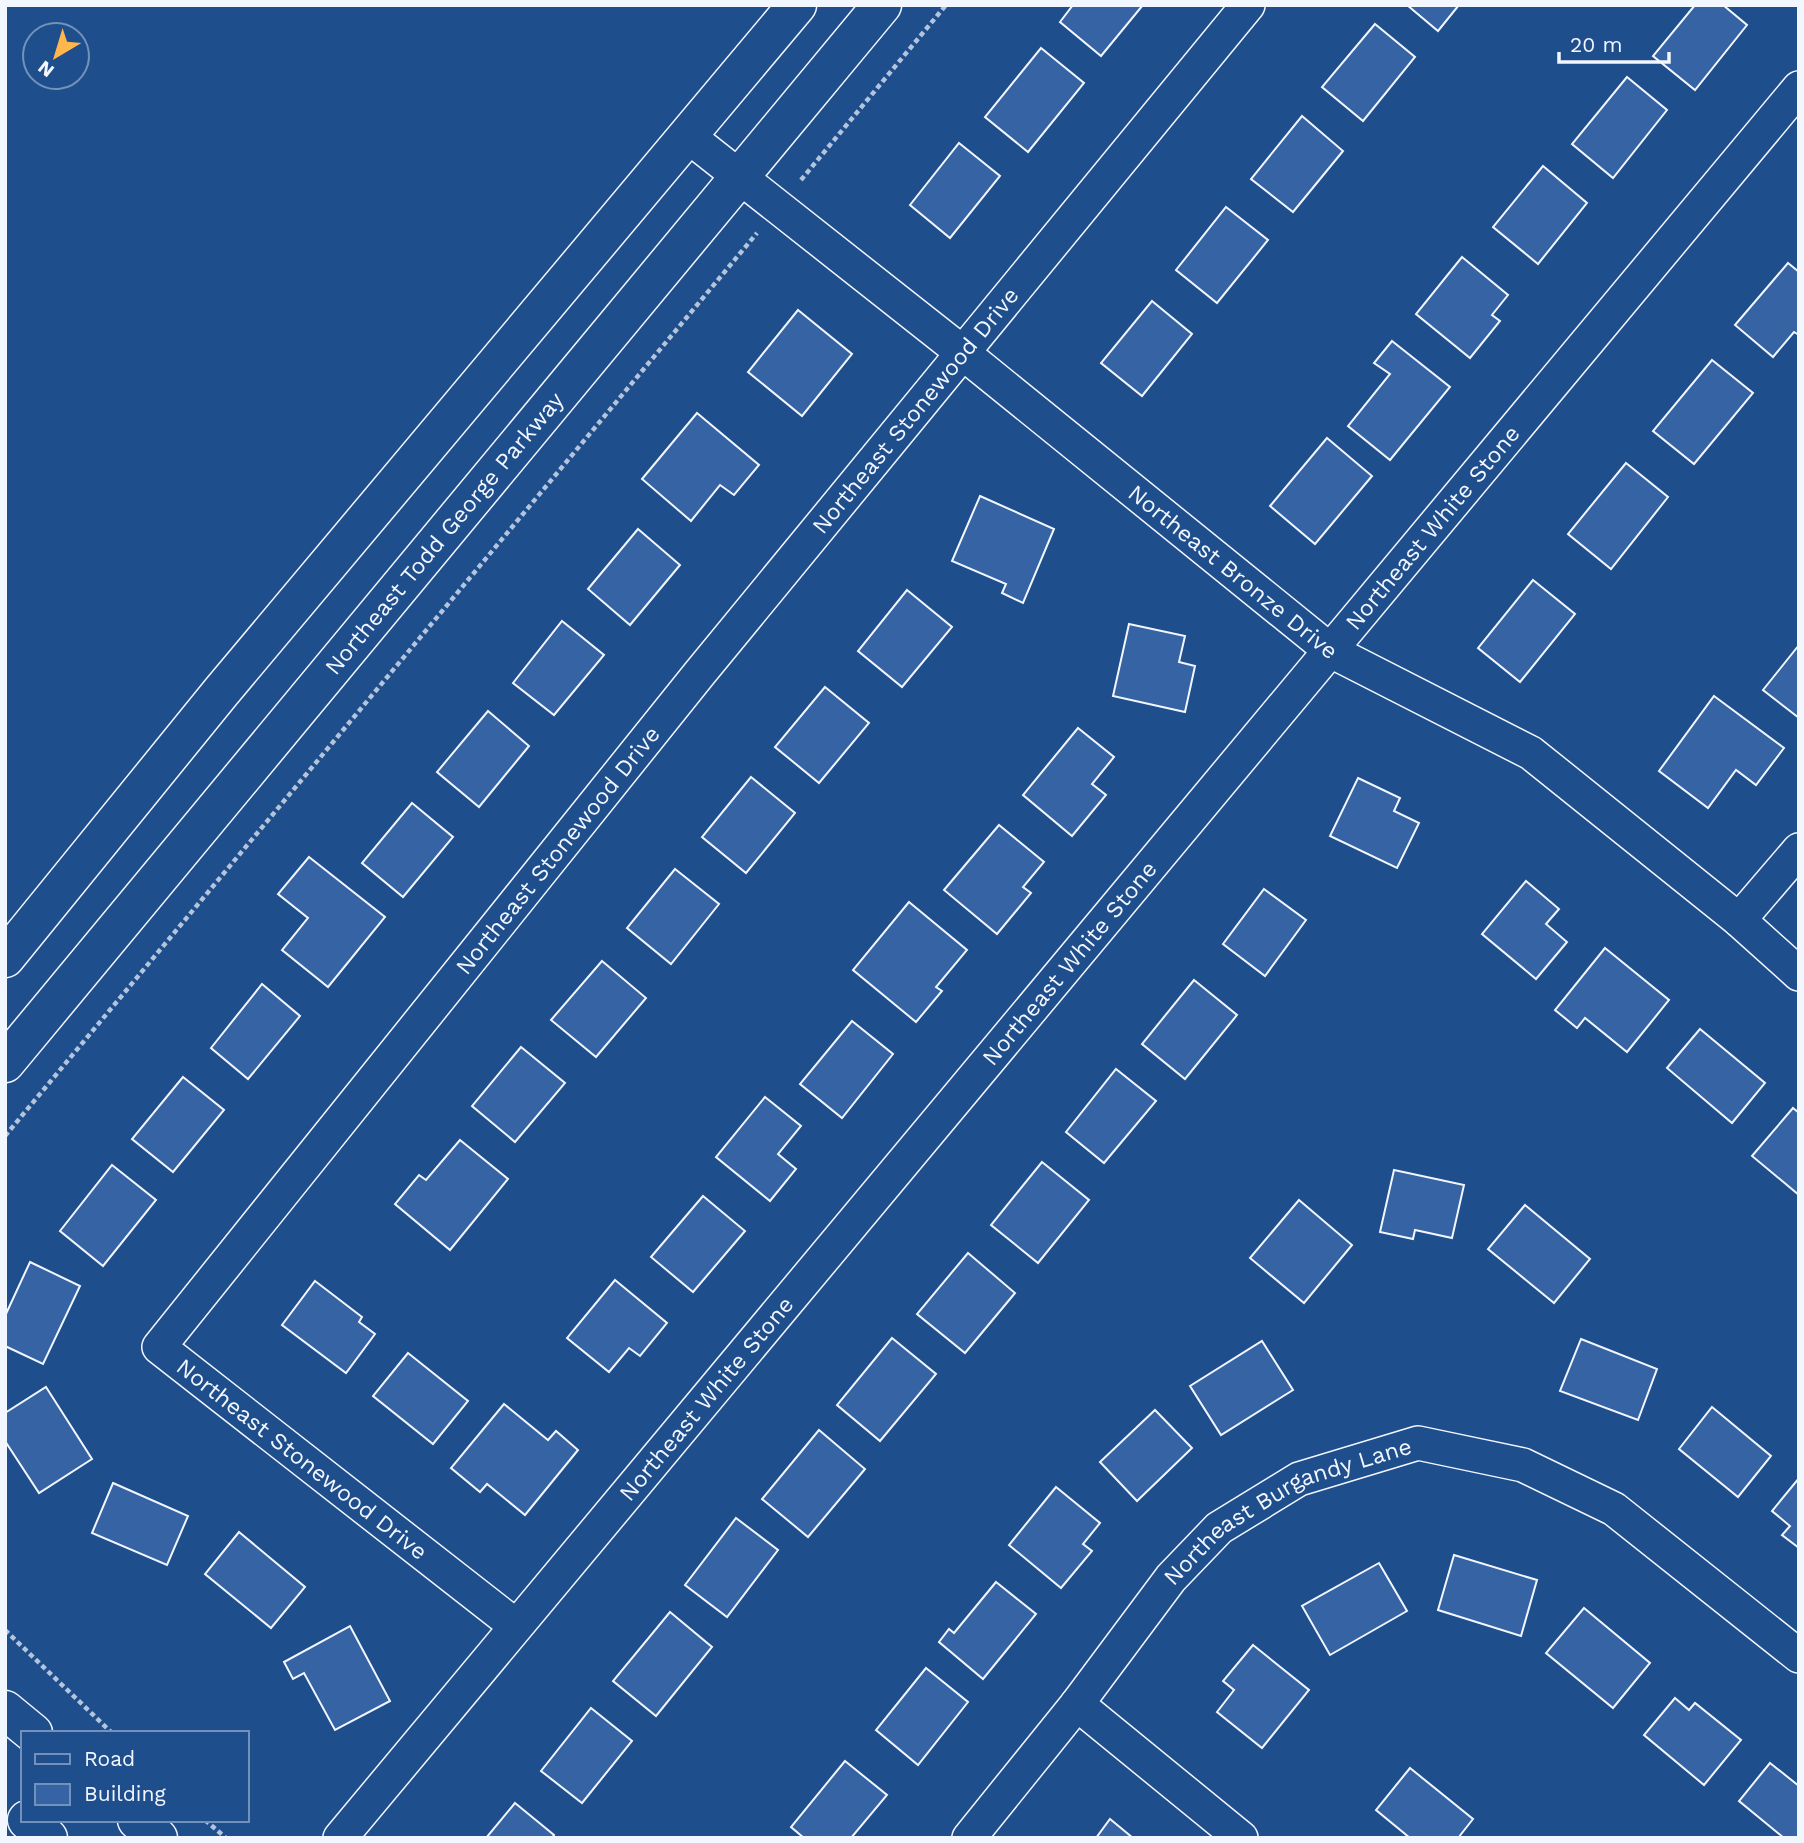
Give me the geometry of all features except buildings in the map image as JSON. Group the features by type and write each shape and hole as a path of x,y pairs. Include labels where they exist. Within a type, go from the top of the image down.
{"main road":[{"path":"5,958 221,692 797,5"},
{"name":"Northeast Todd George Parkway","path":"5,1063 882,5"},
{"path":"5,1710 31,1731"},
{"path":"5,1802 21,1815"},
{"path":"29,1822 48,1838"},
{"path":"139,1822 158,1838"}],"street":[{"name":"Northeast Stonewood Drive","path":"516,1626 159,1347 699,674 1248,5"},
{"name":"Northeast White Stone","path":"340,1838 1799,88"},
{"name":"Northeast Bronze Drive","path":"688,136 963,353 1331,652 1531,753 1738,920 1799,974"},
{"path":"1738,920 1799,850"},
{"name":"Northeast Burgandy Lane","path":"969,1838 1077,1704 1171,1578 1219,1528 1299,1479 1418,1443 1523,1465 1615,1509 1799,1657"},
{"path":"1077,1704 1241,1838"}],"path":[{"path":"5,1136 946,5"},
{"path":"5,1630 110,1731"},
{"path":"207,1822 226,1838"}]}
